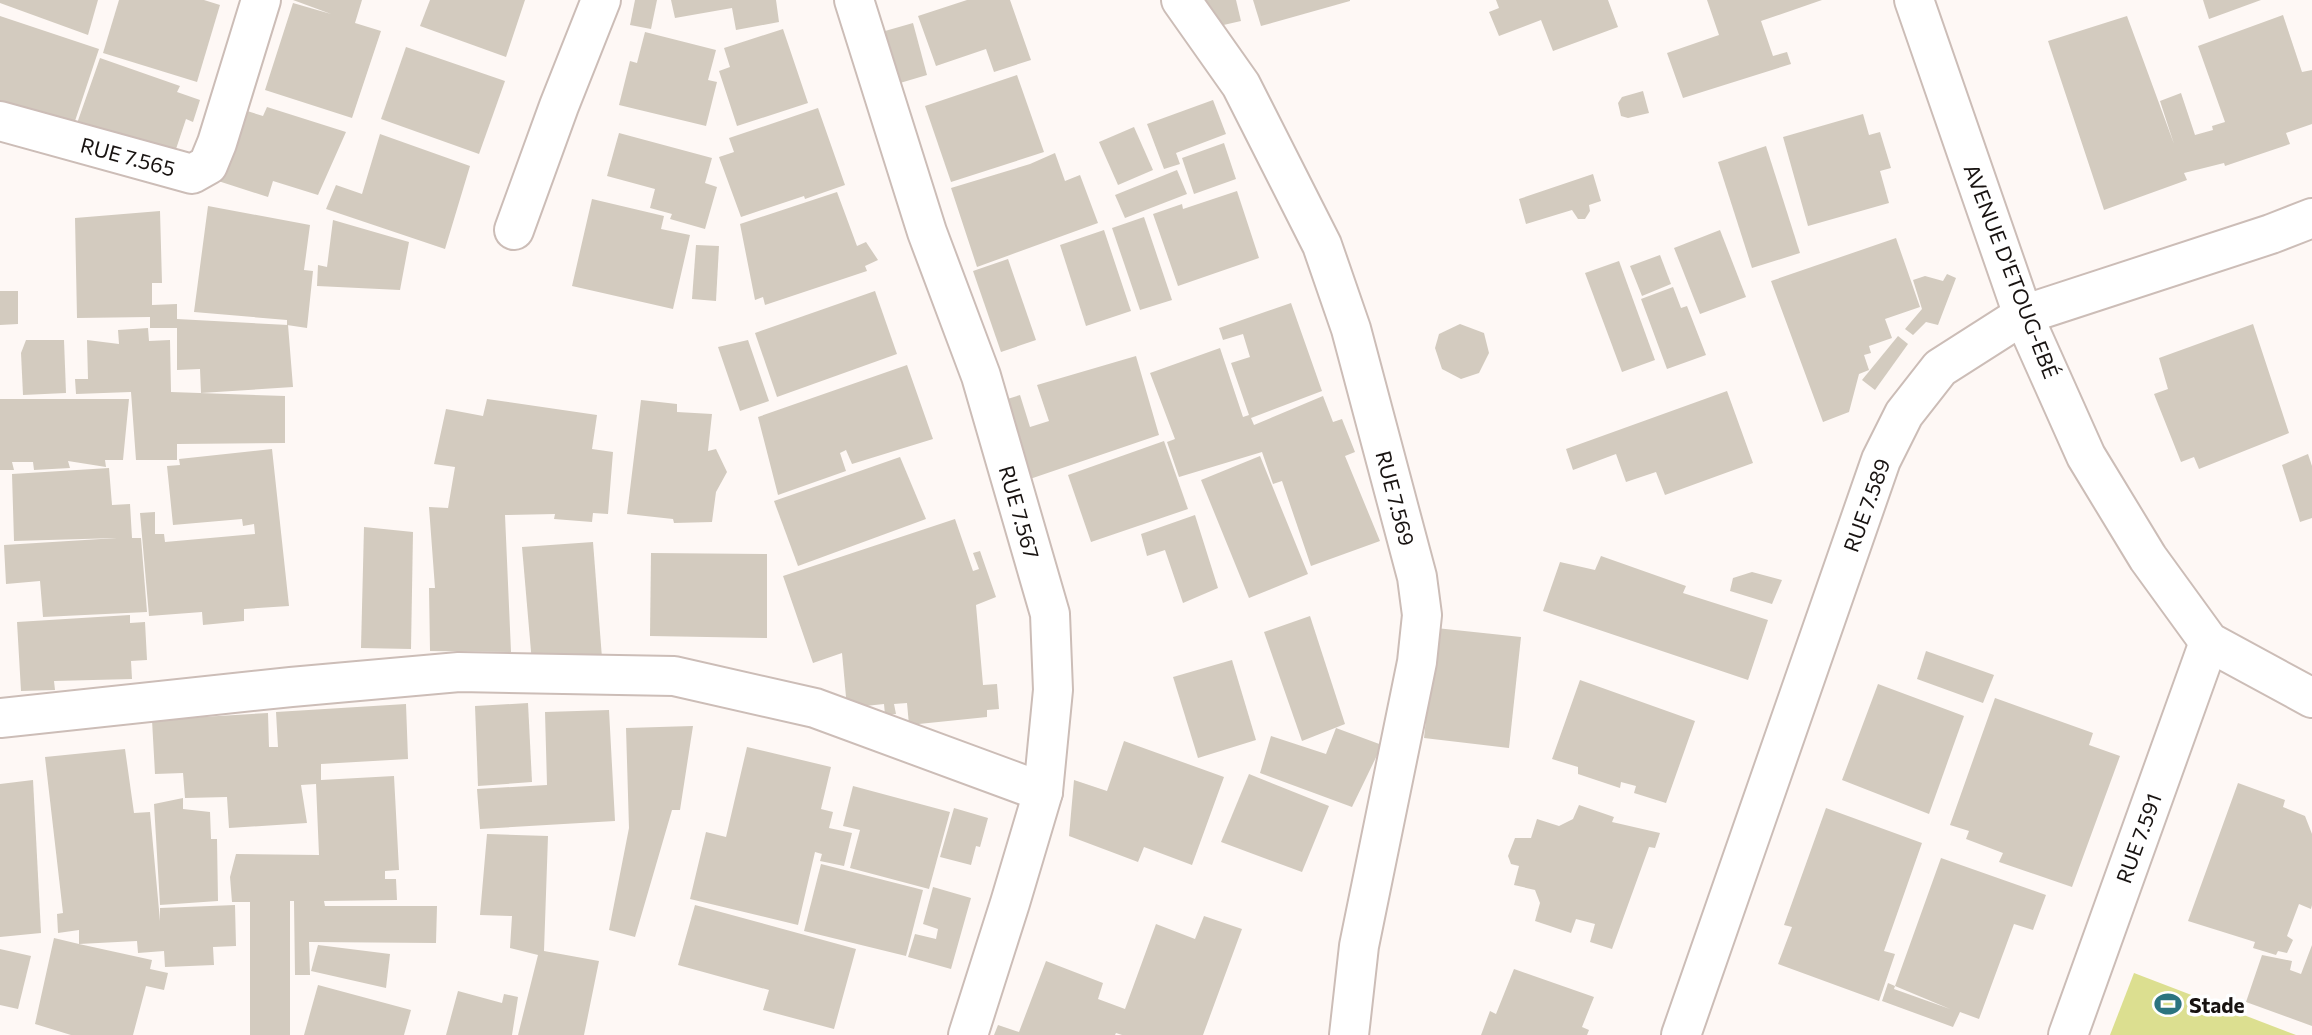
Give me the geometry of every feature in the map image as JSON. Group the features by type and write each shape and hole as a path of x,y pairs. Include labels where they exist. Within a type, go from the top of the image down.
{"street":[{"name":"RUE 7.565","path":"0,121 192,174 208,165 217,143 261,0"},
{"path":"514,230 601,0"},
{"name":"RUE 7.567","path":"854,0 928,232 981,376 1050,614 1053,690 1043,792 968,1035"},
{"name":"RUE 7.569","path":"1181,0 1241,85 1322,245 1351,329 1417,577 1422,615 1417,662 1359,946 1349,1035"},
{"name":"AVENUE D'ETOUG-EBÉ","path":"1914,0 2024,315 2086,456 2148,558 2209,642 2312,698"},
{"name":"RUE 7.589","path":"1681,1035 1881,460 1905,414 1941,368 2024,315 2258,239 2312,218"},
{"name":"RUE 7.591","path":"2068,1035 2209,642"},
{"path":"0,718 459,672 674,676 815,709 1043,792"}],"green space":[{"name":"Stade","path":"2134,973 2296,1035 2110,1035"}],"building":[{"path":"0,0 98,0 88,35 0,3"},
{"path":"119,0 204,0 220,5 197,82 103,53"},
{"path":"293,0 362,0 355,23 381,31 352,118 265,90 293,3 331,14"},
{"path":"430,0 525,0 506,57 420,26"},
{"path":"635,0 657,0 651,29 630,25"},
{"path":"671,0 776,0 779,22 736,30 732,8 675,18"},
{"path":"967,0 1010,0 1031,60 994,72 986,49 936,66 918,16"},
{"path":"1199,0 1236,0 1241,21 1206,29"},
{"path":"1253,0 1350,0 1350,1 1261,26"},
{"path":"1496,0 1608,0 1618,27 1553,51 1541,20 1499,36 1489,12 1499,8"},
{"path":"1707,0 1822,0 1761,21 1773,56 1787,52 1791,64 1683,98 1667,53 1719,35"},
{"path":"2203,0 2261,0 2209,19"},
{"path":"2283,15 2302,72 2312,70 2312,124 2286,133 2290,144 2225,166 2224,163 2184,173 2187,180 2104,210 2048,41 2127,16 2174,144 2160,101 2181,93 2195,135 2213,130 2212,126 2225,122 2198,46"},
{"path":"0,16 99,49 70,136 0,113"},
{"path":"913,23 927,75 900,83 885,31"},
{"path":"783,29 808,103 737,126 719,71 730,67 724,48"},
{"path":"645,32 716,50 708,80 717,82 706,126 619,105 630,61 637,63"},
{"path":"406,47 505,81 479,154 381,119"},
{"path":"100,58 180,86 177,92 200,100 193,122 186,119 172,161 75,129"},
{"path":"1017,75 1044,152 951,182 925,106"},
{"path":"1643,91 1649,113 1628,118 1621,116 1618,103 1622,97"},
{"path":"1213,100 1226,134 1176,153 1180,164 1164,169 1147,124"},
{"path":"267,107 346,132 318,195 273,181 268,197 212,179 244,110 263,116"},
{"path":"818,108 845,185 741,217 719,157 734,152 729,138"},
{"path":"1863,114 1869,135 1880,132 1891,168 1880,171 1889,203 1808,226 1783,137"},
{"path":"1134,127 1153,170 1118,185 1099,142"},
{"path":"619,133 712,158 705,183 717,187 705,229 670,219 672,214 650,208 655,189 607,176"},
{"path":"380,134 470,166 445,249 326,209 336,185 362,194"},
{"path":"1224,143 1236,179 1194,194 1182,158"},
{"path":"1766,146 1800,253 1752,268 1718,162"},
{"path":"1055,153 1065,181 1080,175 1098,223 977,267 951,188 1030,164"},
{"path":"1177,170 1187,194 1125,218 1115,195"},
{"path":"1593,174 1601,201 1589,205 1590,211 1585,219 1578,219 1572,210 1526,224 1519,199"},
{"path":"1237,191 1259,258 1178,286 1153,214 1182,204 1183,209"},
{"path":"837,192 857,246 866,242 878,260 865,266 867,271 765,305 763,297 755,300 740,224"},
{"path":"592,199 664,216 661,229 690,235 673,309 572,286"},
{"path":"208,206 310,225 304,270 313,271 307,328 287,325 287,320 194,312"},
{"path":"160,211 162,283 152,283 152,305 177,304 177,319 288,325 293,387 201,393 200,369 177,370 177,328 150,328 150,317 77,318 75,218"},
{"path":"1144,217 1172,300 1140,310 1112,228"},
{"path":"333,220 409,242 400,290 317,286 318,265 327,267"},
{"path":"1104,230 1131,311 1086,326 1060,245"},
{"path":"1720,230 1746,297 1700,314 1674,248"},
{"path":"1896,238 1920,307 1885,319 1892,338 1869,346 1871,353 1864,355 1869,370 1859,374 1849,412 1823,422 1771,281"},
{"path":"696,245 719,246 716,301 692,299"},
{"path":"1660,255 1671,284 1642,296 1630,266"},
{"path":"1008,259 1036,340 1001,352 973,271"},
{"path":"1619,261 1655,360 1622,372 1585,273"},
{"path":"1947,274 1956,278 1938,325 1926,322 1913,335 1905,329 1922,309 1913,280 1925,276 1943,281"},
{"path":"1673,287 1681,308 1687,306 1706,355 1667,369 1641,299"},
{"path":"0,291 18,291 18,324 0,325"},
{"path":"875,291 897,354 777,397 755,333"},
{"path":"1291,303 1322,391 1251,418 1254,425 1323,396 1333,422 1342,419 1355,452 1345,456 1380,541 1311,566 1282,481 1273,484 1262,452 1179,477 1167,442 1175,439 1150,373 1220,348 1243,417 1249,415 1231,363 1250,357 1243,334 1223,340 1219,328"},
{"path":"1460,324 1484,333 1489,353 1479,373 1461,379 1442,369 1435,348 1439,334"},
{"path":"2253,324 2289,433 2199,469 2194,457 2181,462 2154,394 2168,389 2159,358"},
{"path":"148,328 149,341 170,340 171,392 285,396 285,443 177,444 177,460 136,460 131,392 76,394 75,379 88,379 87,340 119,344 118,330"},
{"path":"1898,336 1908,344 1875,390 1862,380"},
{"path":"26,340 64,340 66,393 23,395 21,353"},
{"path":"748,340 769,401 740,411 718,347"},
{"path":"1136,356 1159,435 1027,480 1001,401 1020,395 1030,427 1049,421 1037,385"},
{"path":"907,365 933,439 852,464 846,450 840,453 846,471 778,495 758,417"},
{"path":"1727,391 1753,463 1665,495 1656,472 1626,482 1616,454 1573,470 1566,449"},
{"path":"0,399 129,399 123,460 105,460 106,467 68,461 70,468 34,470 33,462 12,462 14,470 0,470"},
{"path":"487,399 597,415 592,449 613,452 608,514 593,513 592,522 554,519 555,514 505,515 511,652 430,651 429,588 435,588 429,507 448,508 455,467 434,464 446,409 483,416"},
{"path":"641,400 677,404 677,412 712,414 708,451 716,449 727,472 716,492 712,522 674,523 673,519 627,514"},
{"path":"1164,441 1188,509 1091,542 1068,475"},
{"path":"272,449 289,606 244,609 244,621 203,625 202,612 149,616 140,513 155,512 155,534 164,534 165,542 255,534 254,524 243,526 242,519 173,525 167,466 180,465 179,459"},
{"path":"2308,454 2312,466 2312,518 2300,522 2282,465"},
{"path":"1260,456 1308,574 1249,598 1201,480"},
{"path":"900,457 926,519 798,566 774,501"},
{"path":"109,468 112,505 130,504 132,538 141,538 147,612 43,617 40,581 6,584 4,545 117,538 14,541 12,474"},
{"path":"1195,515 1218,588 1183,603 1165,550 1147,556 1141,534"},
{"path":"955,519 973,571 979,569 973,553 980,551 996,597 976,605 983,685 997,684 999,709 987,710 987,717 909,725 907,703 894,704 896,714 885,715 884,704 847,708 842,653 813,663 783,576"},
{"path":"364,527 413,532 411,649 361,648"},
{"path":"593,542 602,658 532,663 522,547"},
{"path":"651,553 767,554 767,638 650,636"},
{"path":"1601,556 1686,586 1683,593 1768,620 1748,680 1543,611 1560,562 1595,570"},
{"path":"1752,572 1782,580 1772,604 1730,591 1733,578"},
{"path":"130,615 130,623 145,622 147,660 131,661 132,679 54,681 55,690 21,691 17,622"},
{"path":"1310,616 1345,724 1302,741 1264,632"},
{"path":"1436,628 1521,637 1509,748 1424,738"},
{"path":"1926,651 1994,675 1983,703 1917,679"},
{"path":"1232,660 1256,740 1198,758 1173,677"},
{"path":"1580,680 1695,721 1666,803 1634,793 1636,786 1621,782 1620,788 1578,774 1578,767 1552,759"},
{"path":"1878,684 1964,716 1929,814 1842,780"},
{"path":"1995,698 2093,733 2089,745 2120,756 2072,887 1999,862 2003,853 1966,839 1969,831 1950,825"},
{"path":"528,703 532,782 478,786 475,706"},
{"path":"406,704 408,759 321,764 321,780 394,776 399,870 385,871 385,879 396,879 397,900 324,901 325,906 437,906 436,943 309,942 310,975 295,975 294,901 290,901 290,1035 250,1035 250,902 232,902 230,877 236,854 319,855 316,784 301,785 307,823 229,828 227,797 185,798 183,773 155,774 152,720 268,713 269,747 278,747 276,712"},
{"path":"609,710 615,821 480,829 477,789 547,785 545,712"},
{"path":"693,726 680,810 672,810 635,937 609,930 629,828 626,728"},
{"path":"1336,728 1382,745 1352,807 1260,773 1271,736 1326,754"},
{"path":"1124,741 1224,777 1192,865 1144,847 1138,862 1069,836 1074,780 1107,791"},
{"path":"747,747 831,767 821,809 833,812 829,828 852,833 844,866 820,861 822,854 815,852 798,925 690,899 706,832 726,837"},
{"path":"125,749 134,813 150,812 160,921 160,908 235,905 236,946 213,947 214,965 165,967 164,951 138,953 137,941 79,944 79,930 58,933 57,914 63,913 45,757"},
{"path":"1249,774 1329,806 1302,872 1221,842"},
{"path":"33,780 41,933 0,937 0,784"},
{"path":"2238,783 2285,800 2283,807 2305,816 2312,834 2312,905 2311,909 2299,904 2287,936 2293,940 2287,953 2278,951 2276,955 2253,948 2255,942 2188,921"},
{"path":"853,786 950,812 929,889 850,868 860,830 843,826"},
{"path":"183,798 183,809 210,812 211,839 217,839 218,901 160,905 154,804"},
{"path":"1579,805 1614,817 1612,822 1660,833 1655,848 1649,847 1612,949 1590,942 1595,924 1576,919 1571,933 1535,921 1540,903 1535,890 1514,885 1519,866 1511,864 1508,856 1515,838 1531,838 1537,819 1559,826 1573,819"},
{"path":"954,808 988,818 980,847 976,846 971,865 940,857"},
{"path":"1826,808 1922,843 1884,951 1895,954 1879,1001 1778,964 1792,927 1784,925"},
{"path":"487,834 548,836 544,951 599,961 584,1035 518,1035 538,955 510,948 512,916 480,915"},
{"path":"1941,858 2046,895 2033,930 2014,924 1979,1019 1960,1012 1953,1027 1882,1001 1888,983 1895,986","holes":["1895,986 1950,1009 1894,989"]},
{"path":"821,864 923,890 906,956 804,931"},
{"path":"933,887 971,898 951,969 908,957 915,934 936,939 938,929 923,924"},
{"path":"695,905 856,949 834,1029 763,1010 769,990 678,965"},
{"path":"1204,916 1242,929 1203,1035 994,1035 998,1025 1019,1032 1046,961 1103,983 1098,999 1125,1009 1156,924 1195,939"},
{"path":"54,938 152,960 150,969 168,973 164,990 146,986 133,1035 71,1035 35,1024"},
{"path":"318,945 390,954 386,988 311,971"},
{"path":"2312,945 2312,1026 2246,1002 2262,955 2292,961 2290,970 2301,974"},
{"path":"0,949 31,956 18,1009 0,1005"},
{"path":"1514,969 1594,997 1582,1027 1589,1030 1587,1035 1481,1035 1490,1011 1496,1014"},
{"path":"318,985 411,1010 404,1035 304,1035"},
{"path":"458,991 502,1003 504,994 518,997 512,1035 446,1035"}],"place":[{"name":"Stade","path":"2168,1004"}]}
